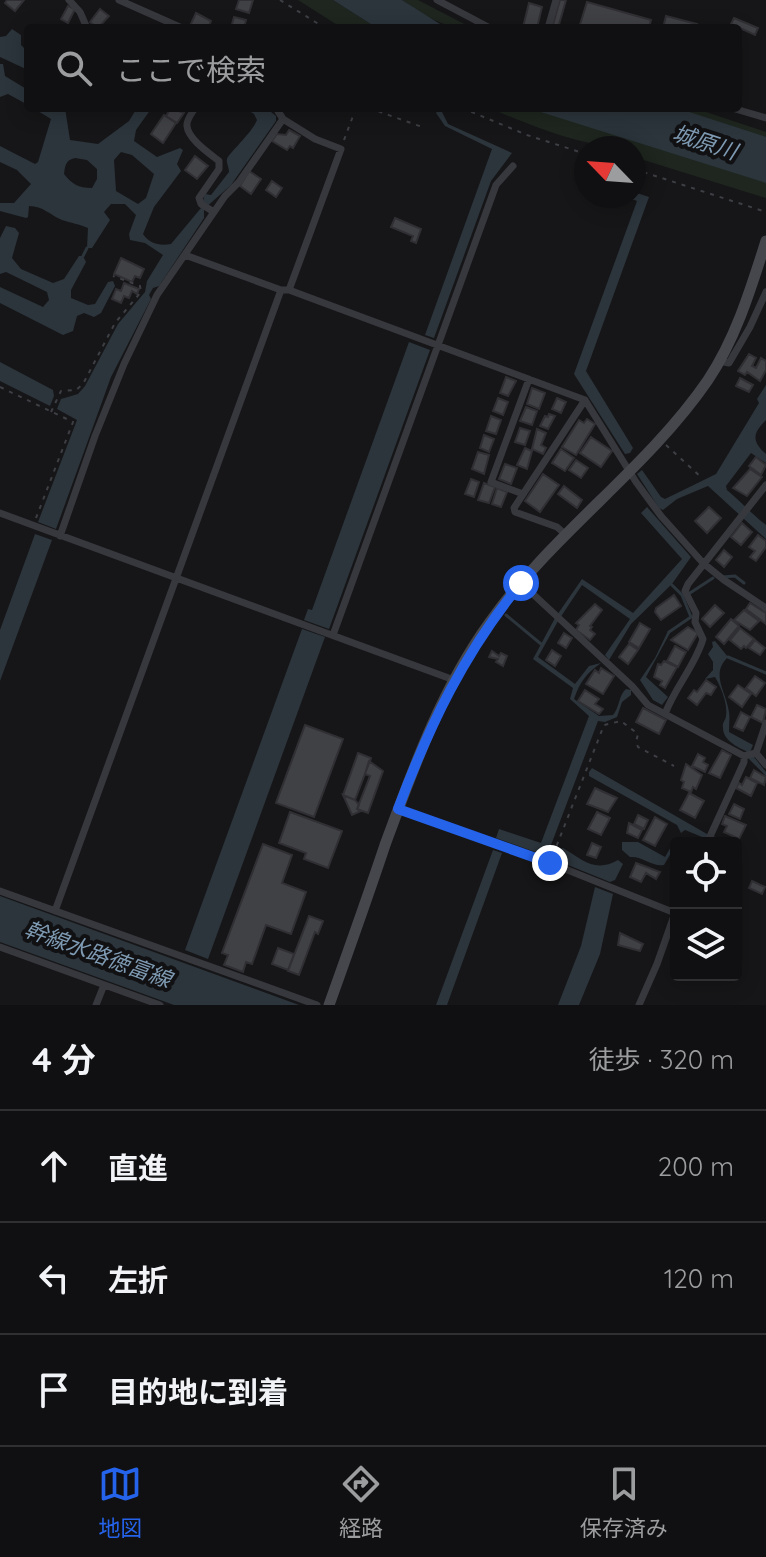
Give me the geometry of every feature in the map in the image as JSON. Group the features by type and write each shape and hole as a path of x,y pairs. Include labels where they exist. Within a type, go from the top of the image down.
{"street":[{"path":"69,0 85,24"},
{"path":"119,0 173,24"},
{"path":"437,0 482,24"},
{"path":"549,24 556,0"},
{"path":"742,110 766,118"},
{"path":"193,112 186,123 187,129 219,161 219,169 199,198 208,208"},
{"path":"55,911 176,579 341,149 315,139 283,119 279,112"},
{"path":"60,536 95,436 124,364 157,295 185,255 208,208 283,119"},
{"path":"333,635 496,185 513,166"},
{"path":"329,1005 398,809 454,680 489,622 521,583 690,404 719,361 748,299 766,241"},
{"path":"185,255 585,400 661,516 703,563 766,608"},
{"path":"719,361 729,363 766,292"},
{"path":"523,494 491,482 529,379"},
{"path":"566,535 557,527 515,512 514,508 585,400"},
{"path":"665,714 703,639 695,622 696,613 685,591 703,563 766,485"},
{"path":"0,513 454,680"},
{"path":"521,583 632,686 648,705 766,765"},
{"path":"710,837 744,762 766,723"},
{"path":"398,809 670,910"},
{"path":"0,891 317,1005"},
{"path":"639,1005 670,926"},
{"path":"0,947 160,1005"},
{"path":"96,1005 104,985"}],"path":[{"path":"280,0 319,24"},
{"path":"341,149 355,112"},
{"path":"380,112 425,128"},
{"path":"472,112 574,150"},
{"path":"646,173 766,212"},
{"path":"51,412 61,391 76,390 83,384 115,323 141,292 140,286 113,276"},
{"path":"0,387 73,422 34,525"},
{"path":"659,439 702,478"},
{"path":"550,863 604,725 621,721 638,734 638,747 674,766"}],"shaded area":[{"path":"298,0 333,0 371,24 336,24"},
{"path":"402,0 418,0 464,24 442,23"},
{"path":"499,112 573,112 766,174 766,198 646,161 646,136 574,136 574,139"},
{"path":"646,112 706,112 766,132 766,153"}],"water":[{"path":"333,0 402,0 440,24 371,24"},
{"path":"12,29 21,35 24,68 0,57 0,37 6,36"},
{"path":"0,64 3,64 5,76 24,88 24,103 8,94 0,97"},
{"path":"40,112 66,112 70,140 98,144 129,121 135,112 149,112 136,130 134,141 157,157 180,148 183,150 177,164 181,171 154,207 143,234 152,242 171,244 201,208 205,194 211,195 229,172 227,159 257,120 251,112 271,112 276,116 276,121 231,185 204,209 204,218 159,286 153,288 149,295 151,299 111,377 56,529 38,522 77,420 57,409 61,399 78,394 85,386 118,324 145,292 147,281 163,255 145,243 130,240 136,215 125,204 111,204 104,212 110,220 92,248 87,248 88,228 62,220 42,209 29,206 26,218 0,211 0,203 14,203 31,184 17,170 0,162 0,146 35,164 51,119","holes":["121,152 132,155 154,174 146,198 138,204 116,191 114,160","70,160 87,160 97,169 97,179 92,188 76,185 64,174 66,163"]},
{"path":"442,112 448,124 512,153 491,181 434,338 425,335 492,149 445,126 436,113"},
{"name":"城原川","path":"541,112 689,112 766,137 766,183 646,145 646,136 617,136"},
{"path":"634,208 645,208 586,371 633,448 630,453 625,454 574,374"},
{"path":"6,226 15,228 19,233 12,258 21,269 53,283 64,279 79,256 83,256 86,262 71,290 71,298 88,305 95,304 108,282 113,281 115,286 101,313 94,317 84,313 77,316 73,331 63,335 0,303 0,287 43,307 49,300 47,292 6,272 0,274 0,238"},
{"path":"409,342 430,350 329,629 304,620 308,609 312,610"},
{"path":"0,362 53,390 50,406 0,381"},
{"path":"766,385 766,420 758,429 756,441 766,454 766,463 751,453 726,486 766,525 766,539 708,486 677,499 663,510 659,508 637,474 642,470 665,499 716,474 759,403 757,399"},
{"path":"647,507 691,557 672,584 631,624 609,660 605,655 630,619 582,585 538,657 575,684 589,666 601,663 585,678 574,699 599,716 613,715 626,689 631,690 631,695 622,702 617,717 605,722 598,721 548,853 544,855 496,838 499,829 541,843 589,716 570,699 573,688 533,659 555,618 582,579 633,613 682,559 641,513"},
{"path":"35,534 52,540 0,681 0,630"},
{"path":"302,629 325,637 208,959 185,950"},
{"path":"668,631 670,633 646,677 668,697 662,705 653,700 640,680"},
{"path":"715,641 728,657 720,676 729,712 729,732 753,745 750,752 766,776 749,759 746,751 725,736 724,696 715,677 705,679 713,670 708,654"},
{"path":"592,768 716,837 703,837 685,830 681,833 677,825 589,776"},
{"path":"622,842 638,842 665,857 670,848 664,865 630,857 622,850"},
{"path":"563,848 596,865 618,860 623,864 615,880 610,882 558,861 556,858"},
{"path":"493,850 502,853 447,1005 436,1005"},
{"path":"595,887 613,894 600,954 579,1005 558,1005 581,946"},
{"name":"幹線水路徳富線","path":"0,896 299,1005 174,1005 0,942"}],"building":[{"path":"7,0 24,0 15,11 5,3"},
{"path":"239,0 253,0 249,13 236,9"},
{"path":"560,0 566,0 559,24 553,24"},
{"path":"587,2 651,20 650,24 580,24"},
{"path":"529,3 542,7 538,24 524,24"},
{"path":"68,6 75,9 68,23 61,19"},
{"path":"100,9 109,16 102,24 90,22"},
{"path":"196,13 211,21 210,24 191,24"},
{"path":"666,16 697,24 664,24"},
{"path":"234,17 246,20 245,24 232,24"},
{"path":"734,18 758,28 755,35 742,29 742,24 731,24"},
{"path":"168,112 184,113 177,123 166,116"},
{"path":"164,115 176,123 163,143 151,134"},
{"path":"289,130 300,136 293,148 290,146 287,150 272,141 277,134 286,135"},
{"path":"195,156 208,166 197,179 185,170"},
{"path":"249,171 261,179 251,194 240,186"},
{"path":"272,181 282,188 276,197 266,190"},
{"path":"395,218 421,229 416,243 411,241 413,236 391,227"},
{"path":"121,258 144,269 140,278 135,276 132,282 114,274"},
{"path":"124,283 139,289 137,294 132,291 129,298 124,296 121,303 112,299 116,289 121,291"},
{"path":"749,354 756,358 752,366 756,368 761,358 766,361 766,370 760,381 747,372 745,375 738,371"},
{"path":"506,377 516,381 508,396 500,393"},
{"path":"740,378 753,385 749,392 736,386"},
{"path":"532,388 545,393 539,409 527,404"},
{"path":"498,398 508,402 503,415 493,411"},
{"path":"557,398 566,402 561,413 552,409"},
{"path":"526,407 537,411 532,425 520,421"},
{"path":"549,414 555,416 548,429 540,426"},
{"path":"491,416 501,420 496,434 486,431"},
{"path":"587,419 595,424 576,455 562,447 579,420 584,423"},
{"path":"520,428 530,431 525,445 515,442"},
{"path":"537,429 546,433 541,445 546,448 543,454 532,449"},
{"path":"484,435 494,439 489,452 480,448"},
{"path":"591,437 612,451 601,467 580,453"},
{"path":"525,448 532,451 527,469 517,465"},
{"path":"561,449 574,458 565,471 552,463"},
{"path":"478,452 489,455 484,474 472,469"},
{"path":"756,457 766,465 761,475 749,466"},
{"path":"576,460 588,468 581,478 569,470"},
{"path":"505,464 517,468 511,484 499,479"},
{"path":"750,469 762,477 747,496 733,488"},
{"path":"543,474 559,485 540,512 525,501"},
{"path":"471,479 479,482 474,497 465,494"},
{"path":"484,483 495,487 489,503 478,500"},
{"path":"564,486 582,500 577,508 558,494"},
{"path":"497,488 507,492 501,507 492,504"},
{"path":"709,507 721,518 707,533 695,521"},
{"path":"742,523 752,532 741,545 731,537"},
{"path":"758,535 766,541 766,547 756,561 750,557 755,551 749,547"},
{"path":"724,550 732,557 724,567 716,560"},
{"path":"674,595 681,606 661,620 655,612 656,608"},
{"path":"750,603 766,613 766,624 746,609"},
{"path":"595,604 602,610 590,626 595,634 590,640 576,630 579,625 576,623"},
{"path":"715,605 724,613 710,627 702,619"},
{"path":"744,610 759,621 750,630 734,620"},
{"path":"731,619 739,626 724,644 716,637"},
{"path":"640,623 650,629 639,648 629,642"},
{"path":"688,627 698,633 688,650 671,640"},
{"path":"740,628 754,639 741,649 730,640"},
{"path":"564,633 572,638 566,648 558,643"},
{"path":"755,640 765,648 760,655 749,648"},
{"path":"629,644 638,650 628,664 619,657"},
{"path":"675,646 686,652 678,667 667,661"},
{"path":"552,650 561,656 555,666 546,660"},
{"path":"492,651 499,656 501,653 507,656 503,666 496,662 498,659 489,657"},
{"path":"664,661 677,667 665,688 660,685 662,681 654,677 658,664"},
{"path":"601,668 614,676 603,694 586,684 595,670 599,673"},
{"path":"755,676 765,683 756,696 746,688"},
{"path":"706,680 716,687 711,695 706,693 697,705 688,698"},
{"path":"738,685 751,694 742,707 729,697"},
{"path":"585,690 599,699 595,704 603,709 599,714 578,701"},
{"path":"757,705 766,709 763,723 751,717"},
{"path":"643,708 666,720 659,734 636,722"},
{"path":"741,712 750,717 743,731 734,727"},
{"path":"305,725 343,739 314,817 276,803"},
{"path":"722,750 731,755 720,778 709,773"},
{"path":"358,753 371,758 355,800 343,795"},
{"path":"698,754 705,758 703,762 708,765 705,772 692,766"},
{"path":"369,761 383,771 368,813 357,809 370,776 365,774"},
{"path":"686,764 702,775 696,789 693,787 691,792 682,788"},
{"path":"754,770 766,777 764,785 750,778"},
{"path":"746,777 757,783 751,796 736,788 739,783 742,785"},
{"path":"595,788 617,798 608,812 587,804"},
{"path":"689,793 704,801 695,818 680,810"},
{"path":"343,795 355,800 359,805 357,809 361,811 352,815"},
{"path":"734,804 744,809 740,819 729,814"},
{"path":"290,812 342,831 328,868 304,859 306,853 279,843"},
{"path":"597,812 610,818 601,835 588,829"},
{"path":"638,815 648,820 644,829 634,824"},
{"path":"725,816 746,825 740,837 735,837 724,832 727,826 722,824"},
{"path":"655,817 667,824 655,846 643,840"},
{"path":"629,823 642,830 638,838 627,833"},
{"path":"592,843 601,847 596,858 587,855"},
{"path":"263,844 292,855 282,883 306,892 291,934 266,925 252,964 246,962 243,972 224,965 228,955 222,953"},
{"path":"636,863 660,872 656,879 646,873 641,882 630,877"},
{"path":"752,881 765,887 762,894 749,888"},
{"path":"309,916 323,921 318,934 315,932 299,975 288,971"},
{"path":"620,933 643,944 640,951 618,945"},
{"path":"278,948 294,954 288,970 272,964"}],"waterway":[{"path":"83,256 87,248"},
{"path":"722,577 735,576 744,583"},
{"path":"690,593 713,578"},
{"path":"669,632 691,617 682,595 672,585"},
{"path":"506,615 541,644"},
{"path":"728,657 766,673"}],"route":[{"path":"521,583 489,622 454,680 398,809 550,863"}]}
